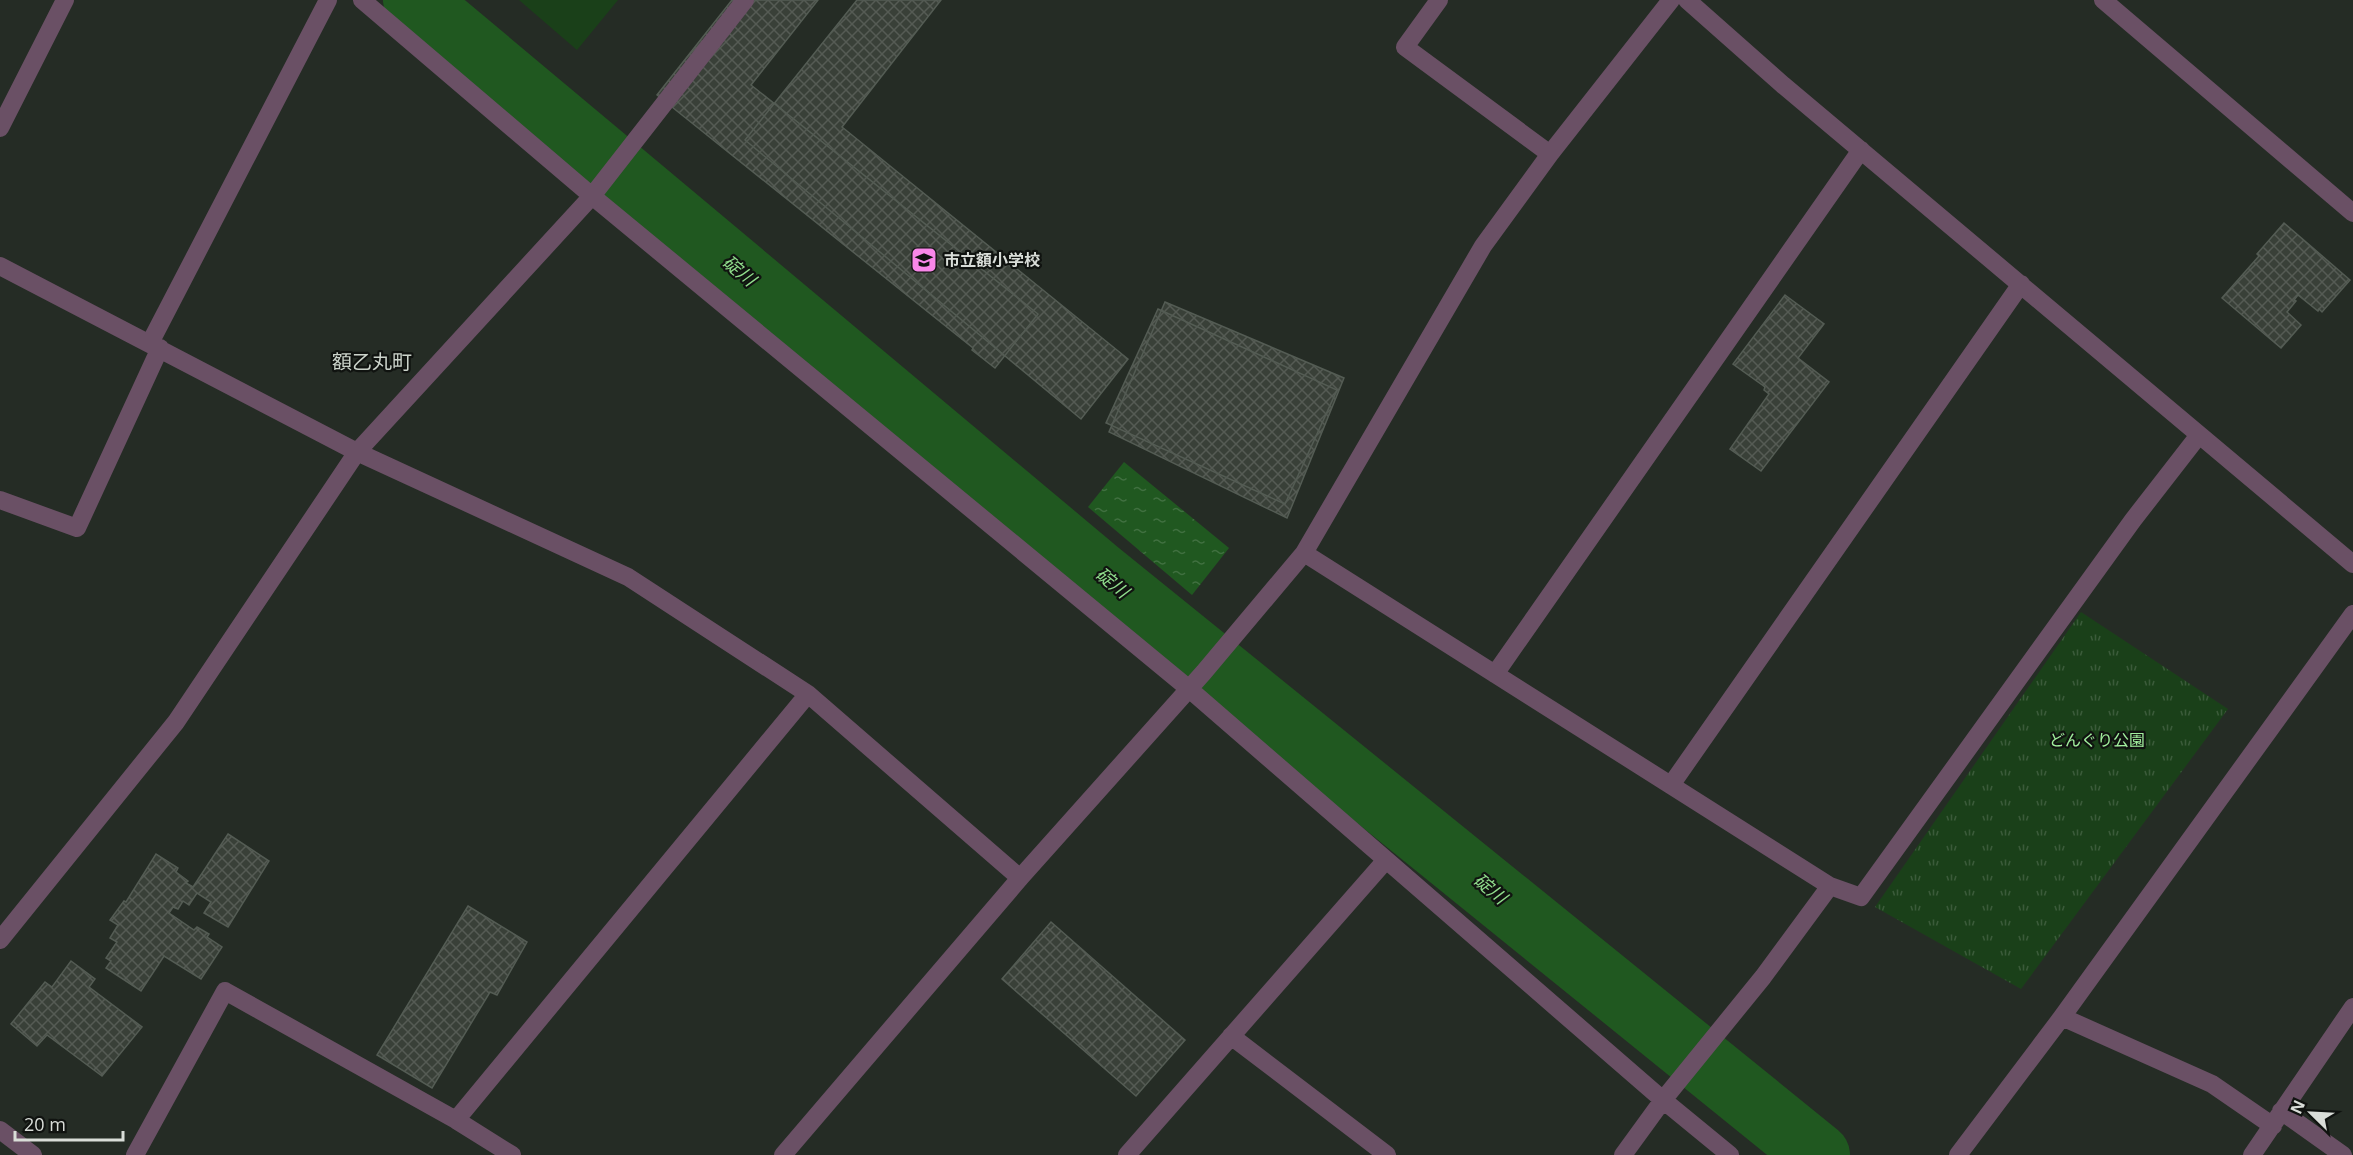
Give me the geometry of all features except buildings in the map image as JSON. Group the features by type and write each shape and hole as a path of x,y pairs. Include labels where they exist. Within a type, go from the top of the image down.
{"street":[{"path":"0,128 64,0"},
{"path":"0,500 77,528 155,345 328,0"},
{"path":"362,0 592,196 1188,688 1663,1100 1730,1155"},
{"path":"0,940 176,722 357,452 606,180 745,0"},
{"path":"1439,0 1405,47 1550,154"},
{"path":"783,1155 1020,878 1204,672 1304,553 1483,246 1550,154 1671,0"},
{"path":"1687,0 1861,150 2353,564"},
{"path":"2103,0 2353,213"},
{"path":"1495,674 1861,150"},
{"path":"0,266 357,452 628,577 808,694 1020,878"},
{"path":"1671,785 2021,284"},
{"path":"1304,553 1830,886 1861,897 2133,520 2199,435"},
{"path":"1958,1155 2062,1017 2353,614"},
{"path":"456,1120 808,694"},
{"path":"1127,1155 1386,860"},
{"path":"1623,1155 1663,1100 1763,977 1830,886"},
{"path":"135,1155 225,991 456,1120 512,1155"},
{"path":"2252,1155 2353,1007"},
{"path":"2062,1017 2212,1084 2343,1155"},
{"path":"1232,1036 1387,1155"},
{"path":"0,1130 33,1155"}],"green space":[{"path":"519,0 618,0 577,50"},
{"name":"どんぐり公園","path":"2081,612 2228,709 2021,989 1875,907"}],"water":[{"path":"1124,462 1229,548 1192,595 1088,507"}],"waterway":[{"name":"碇川","path":"415,0 1099,573 1818,1155"}],"place":[{"name":"市立額小学校","path":"924,260"}],"district":[{"name":"額乙丸町","path":"372,362"}]}
